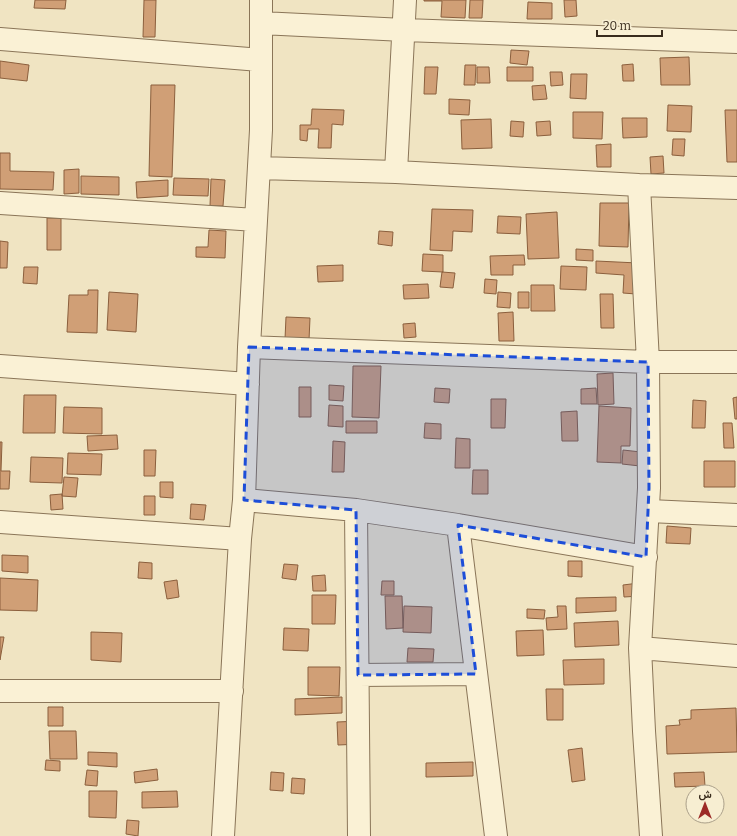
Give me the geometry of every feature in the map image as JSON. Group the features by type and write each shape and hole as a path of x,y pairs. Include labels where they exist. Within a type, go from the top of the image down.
{"street":[{"path":"223,836 240,539 244,500 249,347 261,130 261,0"},
{"path":"396,172 405,0"},
{"path":"261,23 404,30 737,42"},
{"path":"0,38 261,60"},
{"path":"259,168 396,172 639,185 737,188"},
{"path":"639,185 648,362 649,488 649,511 640,648 651,836"},
{"path":"0,203 256,220"},
{"path":"249,347 648,362 737,362"},
{"path":"0,366 248,384"},
{"path":"244,500 356,510 458,525 646,557"},
{"path":"356,510 359,836"},
{"path":"649,511 737,515"},
{"path":"0,522 240,539"},
{"path":"458,525 496,836"},
{"path":"640,648 737,656"},
{"path":"358,675 476,674"},
{"path":"0,691 232,691"}],"highlighted area":[{"path":"249,347 648,362 649,488 646,557 458,525 476,674 358,675 356,510 244,500"}],"building":[{"path":"35,0 66,0 65,9 34,8"},
{"path":"144,0 156,0 155,37 143,37"},
{"path":"424,0 466,0 465,18 441,17 442,1"},
{"path":"470,0 483,0 482,18 469,18"},
{"path":"564,0 576,0 577,16 565,17"},
{"path":"528,2 552,3 552,19 527,19"},
{"path":"511,50 529,51 527,65 510,63"},
{"path":"689,57 690,85 661,85 660,58"},
{"path":"0,61 29,65 27,81 0,78"},
{"path":"633,64 634,81 623,81 622,65"},
{"path":"465,65 476,65 475,85 464,85"},
{"path":"425,67 438,67 436,94 424,94"},
{"path":"477,67 489,67 490,83 477,83"},
{"path":"507,67 533,67 533,81 507,81"},
{"path":"550,72 562,72 563,85 551,86"},
{"path":"571,74 587,74 586,99 570,98"},
{"path":"151,85 175,85 172,177 149,176"},
{"path":"545,85 547,99 533,100 532,86"},
{"path":"449,99 470,100 469,115 449,114"},
{"path":"668,105 692,106 691,132 667,131"},
{"path":"312,109 344,110 343,125 332,124 331,148 318,148 319,129 308,129 307,141 300,140 300,125 311,125"},
{"path":"725,110 737,110 737,162 727,162"},
{"path":"573,112 603,112 602,139 573,138"},
{"path":"622,118 647,118 647,137 623,138"},
{"path":"491,119 492,148 462,149 461,120"},
{"path":"511,121 524,122 523,137 510,136"},
{"path":"550,121 551,135 537,136 536,122"},
{"path":"673,139 685,139 684,156 672,155"},
{"path":"611,144 611,167 597,167 596,145"},
{"path":"0,153 10,153 10,171 54,172 53,190 0,189"},
{"path":"663,156 664,173 651,174 650,157"},
{"path":"79,169 79,193 64,194 64,170"},
{"path":"81,176 119,177 119,195 81,194"},
{"path":"174,178 209,179 208,196 173,195"},
{"path":"211,179 225,180 223,206 210,206"},
{"path":"168,180 168,196 137,198 136,182"},
{"path":"600,203 629,203 628,247 599,246"},
{"path":"432,209 473,210 472,232 453,231 452,251 430,250"},
{"path":"557,212 559,258 528,259 526,214"},
{"path":"498,216 521,217 520,234 497,233"},
{"path":"47,218 61,218 61,250 47,250"},
{"path":"209,230 226,231 225,258 196,257 196,247 208,247"},
{"path":"379,231 393,232 392,246 378,244"},
{"path":"0,241 8,242 7,268 0,268"},
{"path":"576,249 593,250 593,261 576,260"},
{"path":"423,254 443,255 443,272 422,271"},
{"path":"524,255 525,265 513,265 513,275 491,275 490,256"},
{"path":"596,261 638,263 636,294 623,293 624,275 596,273"},
{"path":"343,265 343,281 318,282 317,266"},
{"path":"561,266 587,267 586,290 560,289"},
{"path":"24,267 38,267 37,284 23,283"},
{"path":"442,272 455,273 453,288 440,287"},
{"path":"485,279 497,280 496,294 484,293"},
{"path":"428,284 429,298 404,299 403,285"},
{"path":"531,285 554,285 555,311 531,311"},
{"path":"88,290 98,290 97,333 67,332 69,295 88,295"},
{"path":"109,292 138,294 136,332 107,330"},
{"path":"498,292 511,293 510,308 497,307"},
{"path":"518,292 529,292 529,308 518,308"},
{"path":"600,294 613,294 614,328 601,328"},
{"path":"513,312 514,341 499,341 498,313"},
{"path":"286,317 310,318 309,340 285,339"},
{"path":"415,323 416,337 404,338 403,324"},
{"path":"353,366 381,366 379,418 352,417"},
{"path":"613,373 614,404 598,405 597,374"},
{"path":"329,385 344,386 343,401 329,400"},
{"path":"299,387 311,387 311,417 299,417"},
{"path":"435,388 450,389 449,403 434,402"},
{"path":"596,388 597,404 581,404 581,389"},
{"path":"24,395 56,395 55,433 23,433"},
{"path":"737,397 737,419 735,419 733,398"},
{"path":"491,399 506,399 505,428 491,428"},
{"path":"693,400 706,401 705,428 692,428"},
{"path":"329,405 343,406 343,427 328,426"},
{"path":"599,406 631,408 630,446 621,446 621,463 597,462"},
{"path":"64,407 102,408 102,434 63,433"},
{"path":"577,411 578,441 562,441 561,412"},
{"path":"346,421 377,421 377,433 346,433"},
{"path":"425,423 441,424 441,439 424,438"},
{"path":"723,423 732,423 734,448 724,448"},
{"path":"117,435 118,449 88,451 87,436"},
{"path":"456,438 470,439 470,468 455,468"},
{"path":"333,441 345,442 344,472 332,472"},
{"path":"0,442 2,442 1,471 10,471 9,489 0,489"},
{"path":"144,450 156,450 155,476 144,476"},
{"path":"623,450 641,452 640,466 622,464"},
{"path":"68,453 102,454 101,475 67,474"},
{"path":"31,457 63,458 62,483 30,482"},
{"path":"704,461 735,461 735,487 704,487"},
{"path":"473,470 488,470 488,494 472,494"},
{"path":"64,477 78,478 76,497 62,496"},
{"path":"160,482 173,482 173,498 160,497"},
{"path":"62,494 63,509 51,510 50,495"},
{"path":"144,496 155,496 155,515 144,515"},
{"path":"191,504 206,505 204,520 190,519"},
{"path":"667,526 691,528 690,544 666,543"},
{"path":"2,555 28,556 28,573 2,571"},
{"path":"568,561 582,561 582,577 568,576"},
{"path":"139,562 152,563 152,579 138,578"},
{"path":"284,564 298,565 296,580 282,578"},
{"path":"325,575 326,591 313,591 312,576"},
{"path":"0,578 38,580 37,611 0,610"},
{"path":"177,580 179,597 167,599 164,582"},
{"path":"382,581 394,581 394,595 381,595"},
{"path":"639,583 640,596 624,597 623,585"},
{"path":"312,595 336,595 335,624 312,624"},
{"path":"385,596 402,596 403,628 386,629"},
{"path":"616,597 616,611 576,613 576,598"},
{"path":"404,606 432,607 431,633 403,632"},
{"path":"557,606 566,606 567,629 547,630 546,618 558,617"},
{"path":"527,609 545,610 544,619 527,618"},
{"path":"618,621 619,645 575,647 574,623"},
{"path":"284,628 309,629 308,651 283,650"},
{"path":"543,630 544,655 517,656 516,631"},
{"path":"91,632 122,633 121,662 91,660"},
{"path":"0,637 4,637 0,660"},
{"path":"408,648 434,649 433,662 407,662"},
{"path":"604,659 604,684 564,685 563,660"},
{"path":"308,667 340,667 339,696 308,695"},
{"path":"546,689 563,689 563,720 547,720"},
{"path":"342,697 342,713 295,715 295,699"},
{"path":"48,707 63,707 63,726 48,726"},
{"path":"736,708 737,752 667,754 666,726 680,725 679,720 691,719 691,710"},
{"path":"360,721 361,744 338,745 337,722"},
{"path":"49,731 76,731 77,759 50,759"},
{"path":"582,748 585,780 572,782 568,750"},
{"path":"88,752 117,753 117,767 88,765"},
{"path":"46,760 60,761 60,771 45,770"},
{"path":"473,762 473,776 426,777 426,763"},
{"path":"157,769 158,780 135,783 134,772"},
{"path":"87,770 98,771 97,786 85,785"},
{"path":"271,772 284,773 283,791 270,790"},
{"path":"704,772 705,784 685,784 685,787 675,787 674,773"},
{"path":"292,778 305,779 304,794 291,793"},
{"path":"89,791 117,791 116,818 89,817"},
{"path":"177,791 178,807 142,808 142,792"},
{"path":"127,820 139,821 138,836 126,834"}]}
